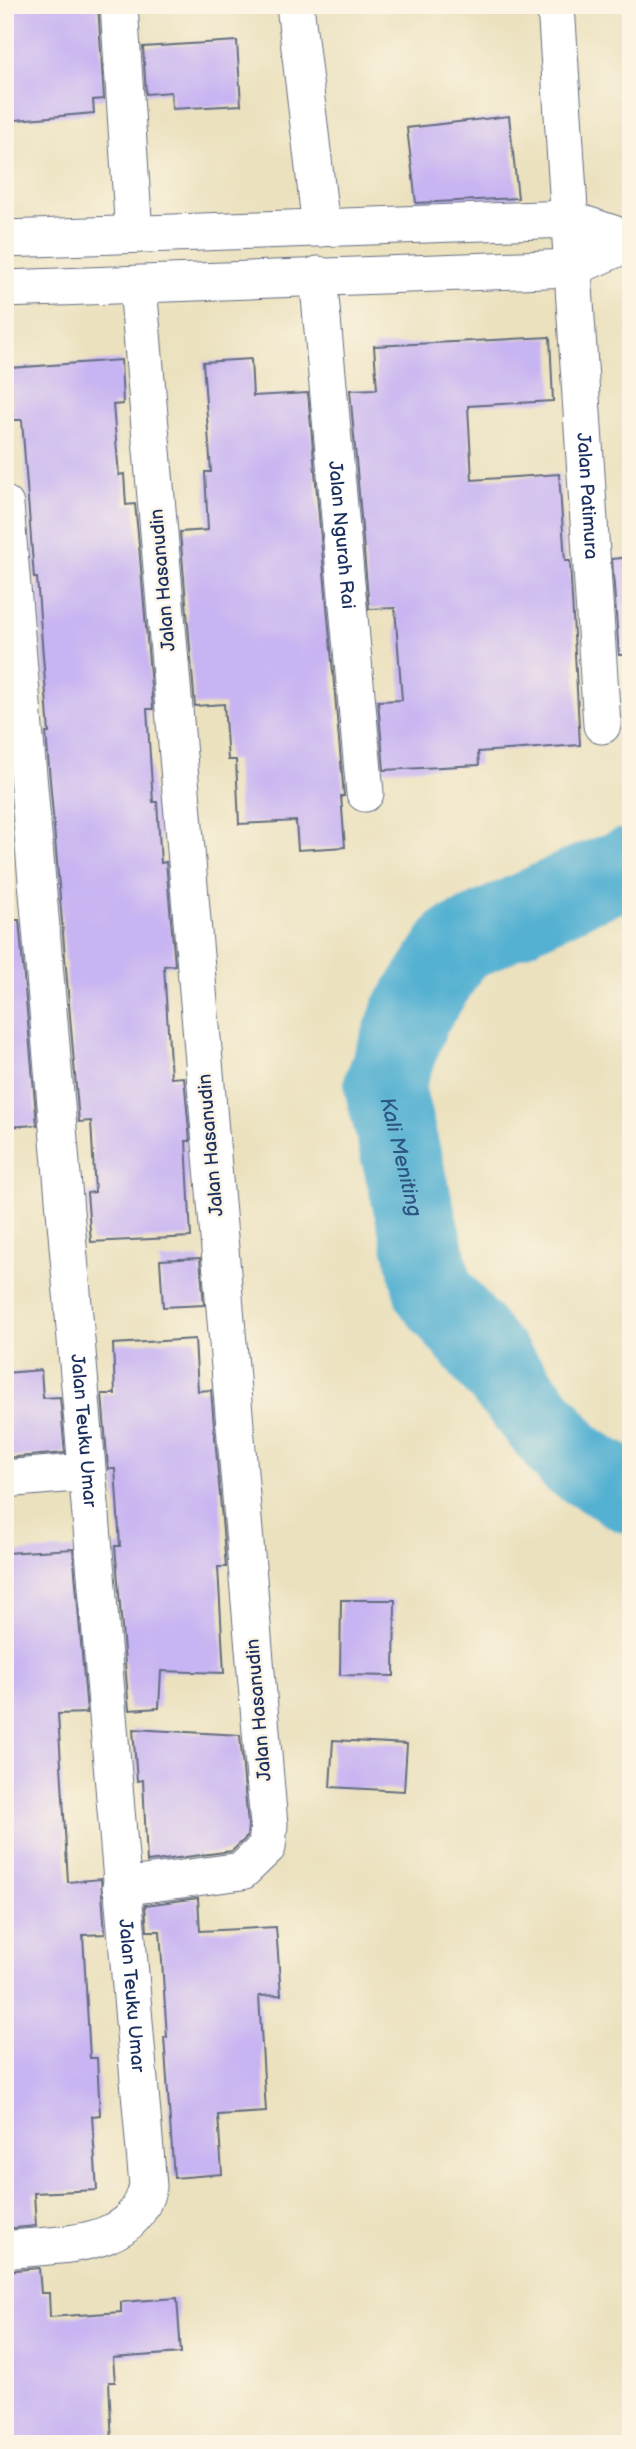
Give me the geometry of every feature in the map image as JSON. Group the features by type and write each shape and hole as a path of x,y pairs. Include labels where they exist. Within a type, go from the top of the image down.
{"street":[{"path":"119,5 134,234"},
{"path":"295,5 321,228"},
{"name":"Jalan Patimura","path":"556,5 602,725"},
{"path":"5,239 568,219 631,241"},
{"path":"5,289 138,286 318,275 572,268 631,241"},
{"name":"Jalan Ngurah Rai","path":"318,275 365,793"},
{"name":"Jalan Hasanudin","path":"121,1887 242,1871 267,1847 269,1825 138,286"},
{"name":"Jalan Teuku Umar","path":"5,505 11,644 148,2177 144,2205 126,2227 108,2236 5,2250"},
{"path":"5,1479 86,1472"}],"building":[{"path":"5,5 98,5 104,99 93,100 94,113 5,121"},
{"path":"237,41 241,105 172,109 171,92 146,94 143,47"},
{"path":"509,116 518,198 416,203 407,128"},
{"path":"550,337 553,401 468,406 472,480 559,474 565,561 570,561 580,745 478,752 479,765 384,770 378,701 402,700 395,608 369,609 350,390 377,389 374,346"},
{"path":"251,359 253,396 308,393 344,796 341,796 345,847 298,850 296,821 239,824 236,760 228,760 224,704 195,706 180,532 208,530 205,472 211,472 203,362"},
{"path":"121,360 123,404 113,405 119,475 124,474 126,505 135,504 138,534 153,709 147,709 153,802 157,802 161,863 166,862 175,965 164,966 171,1078 184,1077 190,1141 186,1141 191,1237 91,1242 87,1193 95,1192 91,1121 79,1122 46,733 49,733 37,578 34,578 22,420 13,420 10,368"},
{"path":"631,557 631,655 619,655 612,559"},
{"path":"5,920 19,920 37,1125 5,1127"},
{"path":"200,1258 204,1305 163,1307 160,1260"},
{"path":"195,1339 198,1391 211,1390 226,1567 218,1567 224,1673 161,1671 159,1708 129,1710 115,1546 120,1546 115,1469 108,1469 102,1394 115,1394 113,1344"},
{"path":"41,1370 43,1398 60,1397 65,1453 5,1458 5,1373"},
{"path":"73,1549 87,1713 58,1714 68,1882 101,1879 105,1934 83,1935 90,2058 97,2058 100,2115 92,2116 97,2190 34,2193 36,2226 5,2229 5,1553"},
{"path":"341,1600 395,1600 394,1676 340,1675"},
{"path":"133,1729 240,1735 248,1825 247,1837 232,1851 147,1862 143,1780 137,1781"},
{"path":"333,1740 407,1744 404,1791 330,1787"},
{"path":"198,1898 200,1931 276,1927 281,1995 259,1996 266,2112 218,2115 222,2174 174,2178 160,1931 147,1931 145,1905"},
{"path":"39,2268 41,2293 49,2293 50,2317 121,2312 121,2302 177,2298 181,2353 113,2358 115,2382 109,2382 112,2444 73,2444 72,2439 11,2444 5,2350 5,2271"}],"waterway":[{"name":"Kali Meniting","path":"631,867 583,885 456,945 411,1014 384,1085 434,1292 573,1460 631,1494"}]}
